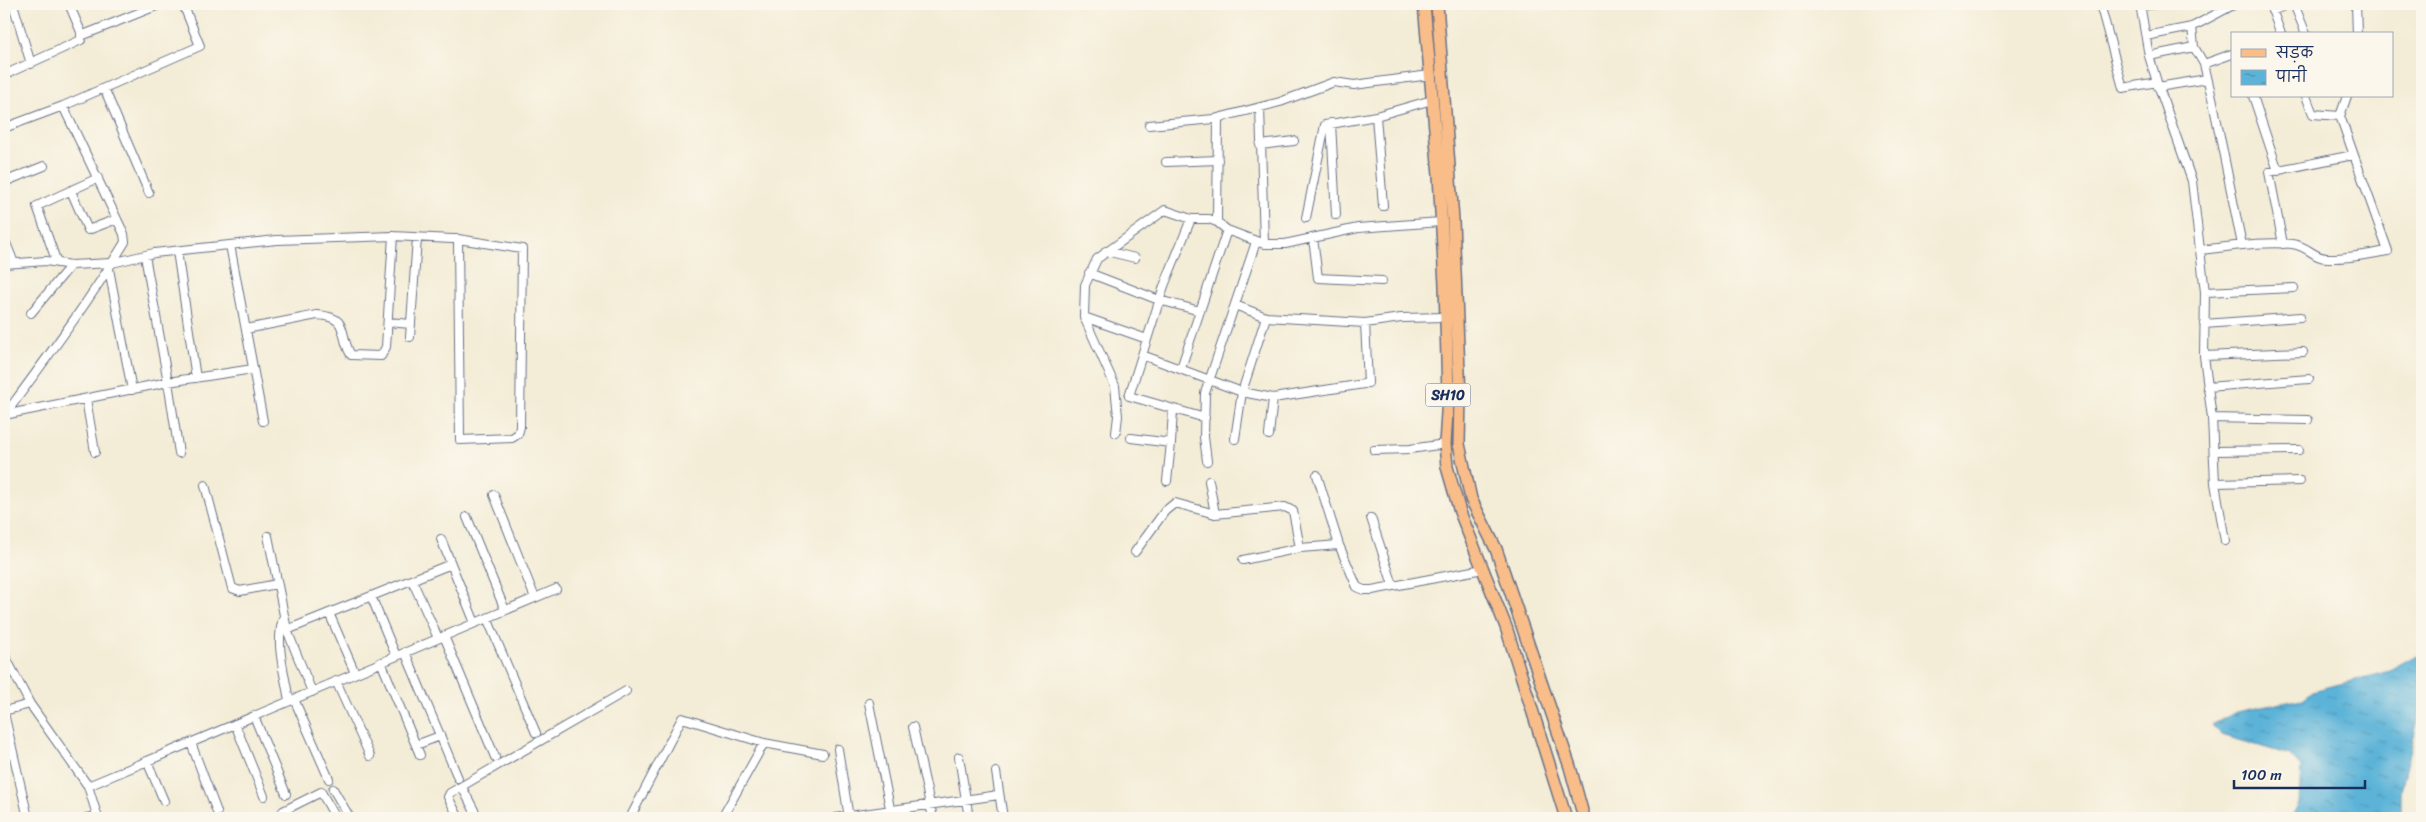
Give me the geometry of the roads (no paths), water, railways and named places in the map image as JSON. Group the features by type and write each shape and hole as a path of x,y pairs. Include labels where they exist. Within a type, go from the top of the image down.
{"main road":[{"name":"SH10","path":"1424,4 1441,222 1460,397 1458,444 1471,499 1496,549 1570,767 1584,818"},
{"name":"SH10","path":"1437,4 1453,220 1446,317 1448,397 1445,444 1450,482 1506,627 1566,818"}],"street":[{"path":"13,4 31,64"},
{"path":"4,75 80,40 81,32 69,4"},
{"path":"81,36 161,4"},
{"path":"4,128 64,106 200,46 183,4"},
{"path":"2108,4 2100,4 2123,88 2207,79"},
{"path":"2155,4 2140,5 2149,56 2192,181 2205,292 2204,356 2212,418 2215,482 2225,541"},
{"path":"2146,36 2192,27 2235,4"},
{"path":"2280,32 2271,7 2289,4"},
{"path":"2294,4 2305,32"},
{"path":"2356,4 2357,32"},
{"path":"2192,27 2194,47 2204,64 2242,245"},
{"path":"2149,56 2194,47"},
{"path":"2204,64 2231,54"},
{"path":"1149,126 1218,118 1280,102 1334,82 1360,84 1430,75"},
{"path":"104,88 149,193"},
{"path":"2255,98 2278,171"},
{"path":"2307,98 2313,114 2340,116"},
{"path":"2200,250 2242,245 2282,244 2306,246 2314,255 2326,258 2388,251 2340,116 2346,98"},
{"path":"1306,218 1324,127 1331,123 1376,116 1432,100"},
{"path":"4,416 55,343 85,306 125,242 124,234 64,106"},
{"path":"1207,461 1204,438 1205,393 1235,305 1260,243 1260,107"},
{"path":"1376,116 1383,206"},
{"path":"1218,118 1218,222"},
{"path":"1331,123 1336,215"},
{"path":"1260,146 1294,141"},
{"path":"2282,244 2269,172 2353,156"},
{"path":"1166,162 1218,160"},
{"path":"4,182 44,166"},
{"path":"57,263 37,206 98,178"},
{"path":"70,191 88,230 117,219"},
{"path":"1116,433 1118,416 1115,386 1084,317 1085,285 1097,259 1165,210 1191,219 1210,219 1218,222 1227,230 1260,243 1285,244 1358,228 1441,222"},
{"path":"1191,219 1159,300 1129,396 1204,418"},
{"path":"1181,368 1227,230"},
{"path":"246,329 312,316 328,316 336,318 341,323 349,351 352,355 356,357 381,356 384,353 388,322 393,236"},
{"path":"4,264 57,263 110,266 145,256 177,251 334,237 393,236 458,240 522,249 520,428 518,434 512,438 460,440 458,240"},
{"path":"4,238 14,263"},
{"path":"410,337 417,238"},
{"path":"1313,238 1318,278 1382,281"},
{"path":"230,245 263,421"},
{"path":"177,251 196,378"},
{"path":"1106,251 1135,258"},
{"path":"145,256 179,453"},
{"path":"31,314 71,265"},
{"path":"110,266 132,390"},
{"path":"1089,273 1159,300 1200,311"},
{"path":"2205,292 2294,288"},
{"path":"1235,305 1266,317 1365,323 1401,318 1446,317"},
{"path":"1084,317 1147,338"},
{"path":"1235,439 1242,392 1266,317"},
{"path":"2204,324 2300,317"},
{"path":"388,322 411,324"},
{"path":"1142,355 1242,392 1273,398 1366,384 1365,323"},
{"path":"2204,356 2303,352"},
{"path":"4,416 168,382 253,369"},
{"path":"2207,387 2309,379"},
{"path":"1269,435 1273,398"},
{"path":"86,399 95,452"},
{"path":"1167,481 1173,410"},
{"path":"2212,418 2308,420"},
{"path":"1131,438 1171,443"},
{"path":"1374,450 1445,444"},
{"path":"2214,451 2298,450"},
{"path":"1317,475 1339,545 1357,588 1372,590 1484,569"},
{"path":"2215,482 2300,481"},
{"path":"1209,482 1215,514"},
{"path":"205,485 232,588 240,591 277,584"},
{"path":"494,495 535,598"},
{"path":"1135,552 1165,511 1175,503 1215,514 1285,507 1293,511 1300,548"},
{"path":"467,517 505,610"},
{"path":"1371,518 1393,585"},
{"path":"268,536 287,630 312,692"},
{"path":"441,539 475,623"},
{"path":"1243,560 1300,548 1339,545"},
{"path":"287,630 451,564"},
{"path":"412,580 441,637 495,757"},
{"path":"88,786 556,589"},
{"path":"371,596 396,656"},
{"path":"329,613 355,673"},
{"path":"284,616 279,628 279,641 292,700 329,779"},
{"path":"488,618 536,733"},
{"path":"405,652 458,778"},
{"path":"4,654 30,704 88,786 98,817 86,818"},
{"path":"381,662 420,754"},
{"path":"336,682 370,756"},
{"path":"459,818 448,795 626,691"},
{"path":"869,703 892,814"},
{"path":"28,818 4,712 30,704"},
{"path":"254,716 286,794"},
{"path":"630,818 682,718 764,743 823,754"},
{"path":"235,724 264,796"},
{"path":"913,727 933,818"},
{"path":"416,745 440,736"},
{"path":"191,743 217,812"},
{"path":"722,818 764,743"},
{"path":"838,750 849,817"},
{"path":"959,757 969,818"},
{"path":"147,761 164,801"},
{"path":"996,772 1003,818"},
{"path":"462,788 478,818"},
{"path":"333,789 350,818"},
{"path":"288,818 283,811 321,792 336,818"},
{"path":"835,818 892,814 931,804 999,795"}],"water":[{"path":"2422,652 2422,703 2401,790 2401,818 2291,818 2299,803 2301,767 2290,755 2222,735 2212,725 2236,712 2303,699 2313,691 2386,672"}]}
